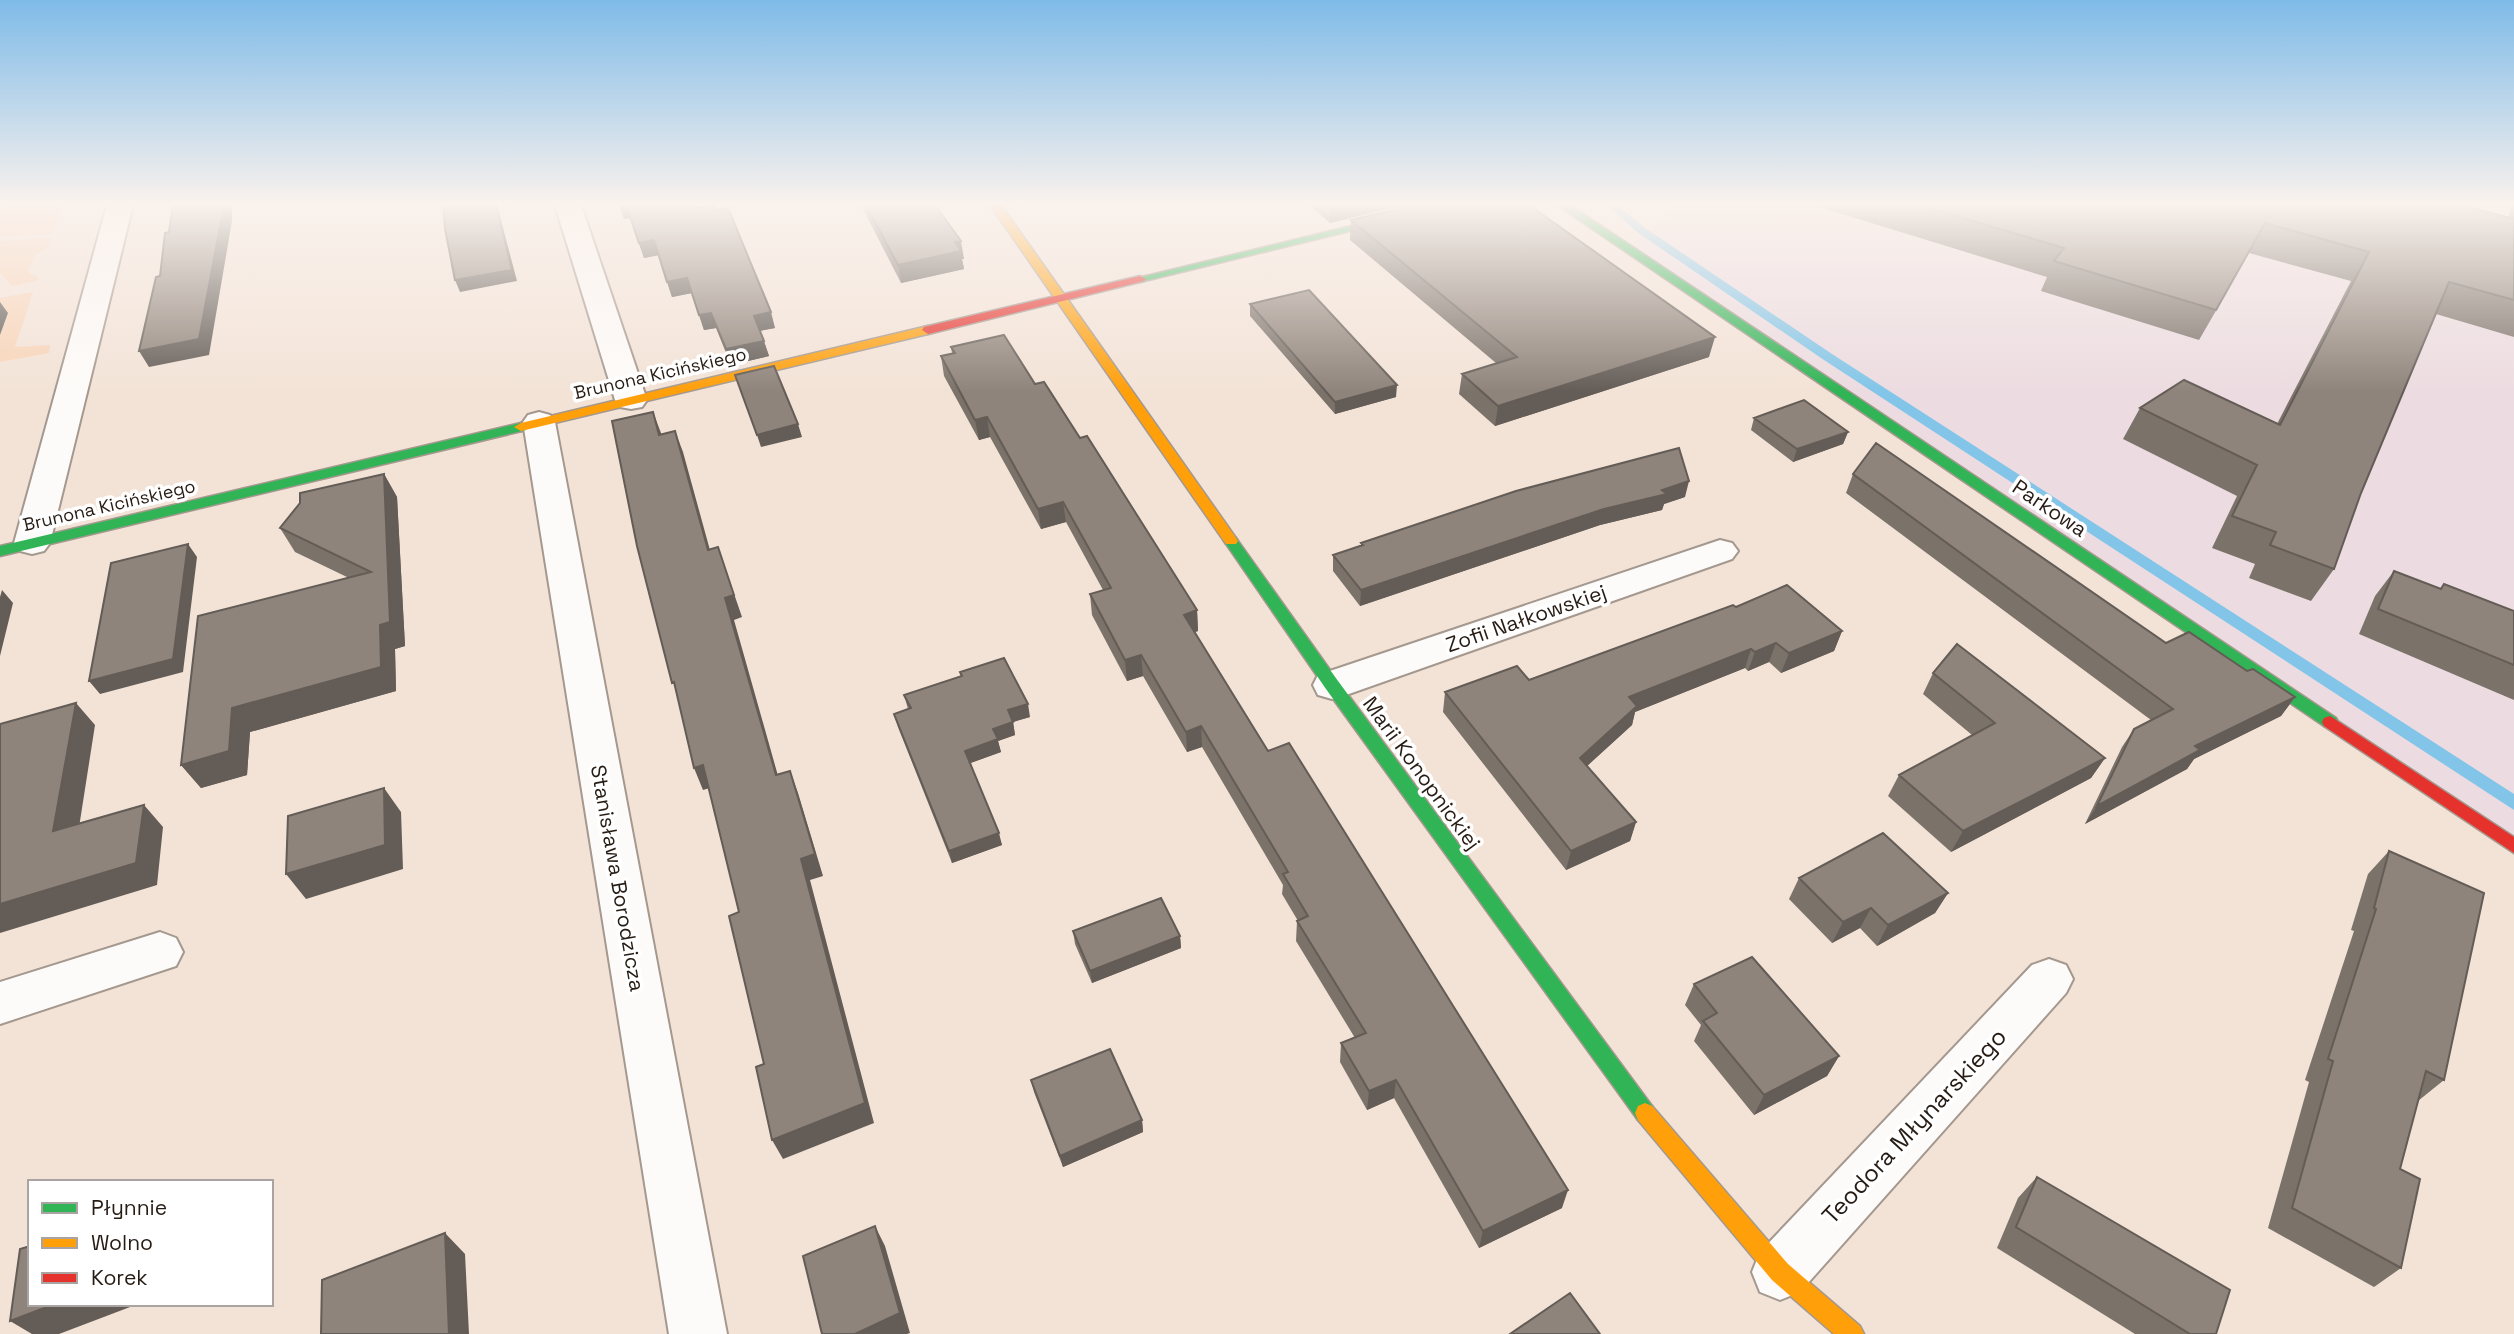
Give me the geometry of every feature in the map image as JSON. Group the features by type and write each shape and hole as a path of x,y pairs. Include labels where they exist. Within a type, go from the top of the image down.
{"street":[{"path":"32,543 104,267"},
{"path":"588,267 631,400"},
{"name":"Marii Konopnickiej","path":"1040,267 1332,685 1648,1117 1780,1272 1852,1334"},
{"name":"Brunona Kicińskiego","path":"0,551 1191,267"},
{"name":"Parkowa","path":"1654,267 2514,846"},
{"name":"Stanisława Borodzicza","path":"539,422 698,1334"},
{"name":"Zofii Nałkowskiej","path":"1332,685 1720,551"},
{"path":"0,1003 160,952"},
{"name":"Teodora Młynarskiego","path":"1780,1272 2049,979"}],"shaded area":[{"path":"0,267 30,267 28,272 39,278 37,281 12,286 0,273"},
{"path":"1654,267 2514,267 2514,846"},
{"path":"33,292 15,347 50,345 49,353 0,362 0,335 8,314 0,315 0,298"}],"building":[{"path":"161,267 212,267 199,339 139,351 156,277 160,276"},
{"path":"453,267 511,267 512,270 455,280"},
{"path":"662,267 752,267 771,312 754,316 764,341 726,349 711,313 699,315 687,278 667,282"},
{"path":"1408,267 1617,267 1715,337 1498,406 1462,374 1517,357"},
{"path":"2075,267 2240,267 2216,310"},
{"path":"2361,267 2514,267 2514,300 2449,282 2361,493 2334,569 2270,545 2276,532 2232,516 2257,465 2140,408 2184,380 2280,425"},
{"path":"1309,290 1397,385 1335,402 1250,304"},
{"path":"1004,335 1035,384 1044,382 1080,438 1087,436 1197,610 1184,615 1268,751 1289,743 1568,1190 1483,1231 1396,1080 1369,1091 1341,1043 1366,1033 1297,921 1308,916 1283,874 1288,872 1201,726 1186,732 1141,655 1125,660 1090,594 1111,588 1063,502 1038,509 987,417 975,420 941,356 955,353 951,347"},
{"path":"774,366 798,424 757,435 735,375"},
{"path":"1804,400 1848,432 1797,449 1754,418"},
{"path":"653,412 659,435 675,431 708,550 718,547 734,595 725,598 776,775 790,771 815,854 801,859 865,1103 772,1140 756,1067 764,1064 729,916 739,912 703,765 694,768 674,682 672,683 637,546 612,421"},
{"path":"1876,443 2166,643 2189,632 2247,671 2253,669 2295,697 2195,746 2200,750 2097,806 2134,729 2173,709 1853,474"},
{"path":"1679,448 1689,481 1662,490 1667,494 1604,509 1361,590 1333,555 1516,491"},
{"path":"384,474 390,622 380,625 381,667 232,708 229,751 181,765 198,616 371,572 280,528 300,503 300,493"},
{"path":"188,544 173,659 89,681 111,563"},
{"path":"2394,571 2441,589 2444,584 2514,611 2514,665 2378,609"},
{"path":"1787,585 1842,631 1789,653 1776,643 1755,652 1751,649 1629,697 1637,706 1580,758 1636,822 1571,851 1445,692 1517,666 1529,680 1733,605 1736,607"},
{"path":"1957,644 2105,758 1963,831 1899,775 1995,723 1933,673"},
{"path":"1004,658 1028,704 1008,710 1013,722 993,729 998,739 965,751 999,833 949,851 894,714 911,708 904,695 962,676 960,672"},
{"path":"76,703 53,831 144,805 136,863 0,904 0,724"},
{"path":"384,788 385,845 286,874 288,816"},
{"path":"1883,833 1948,893 1888,925 1871,908 1843,922 1799,878"},
{"path":"2389,851 2484,893 2444,1080 2426,1071 2400,1169 2420,1179 2401,1268 2292,1208 2333,1061 2328,1059 2376,909 2374,908"},
{"path":"1161,898 1180,936 1090,971 1073,931"},
{"path":"1752,957 1839,1056 1764,1095 1703,1021 1717,1013 1694,984"},
{"path":"1110,1049 1142,1120 1060,1156 1031,1080"},
{"path":"2037,1177 2230,1290 2216,1334 2190,1334 2016,1227"},
{"path":"875,1226 900,1313 855,1334 822,1334 803,1256"},
{"path":"445,1233 449,1334 321,1334 322,1280"},
{"path":"28,1247 28,1306 50,1306 10,1321 20,1249"},
{"path":"1570,1293 1600,1334 1510,1334"}],"waterway":[{"path":"1696,267 1828,357 2514,803"}],"traffic: fast":[{"path":"1140,279 1190,267"},
{"path":"1654,267 2330,722"},
{"path":"0,551 521,427"},
{"path":"1231,541 1332,685 1645,1113"}],"traffic: slow":[{"path":"1039,267 1231,541"},
{"path":"521,427 928,330"},
{"path":"1645,1113 1780,1272 1852,1334"}],"traffic: jam":[{"path":"928,330 1140,279"},
{"path":"2330,722 2514,846"}]}
